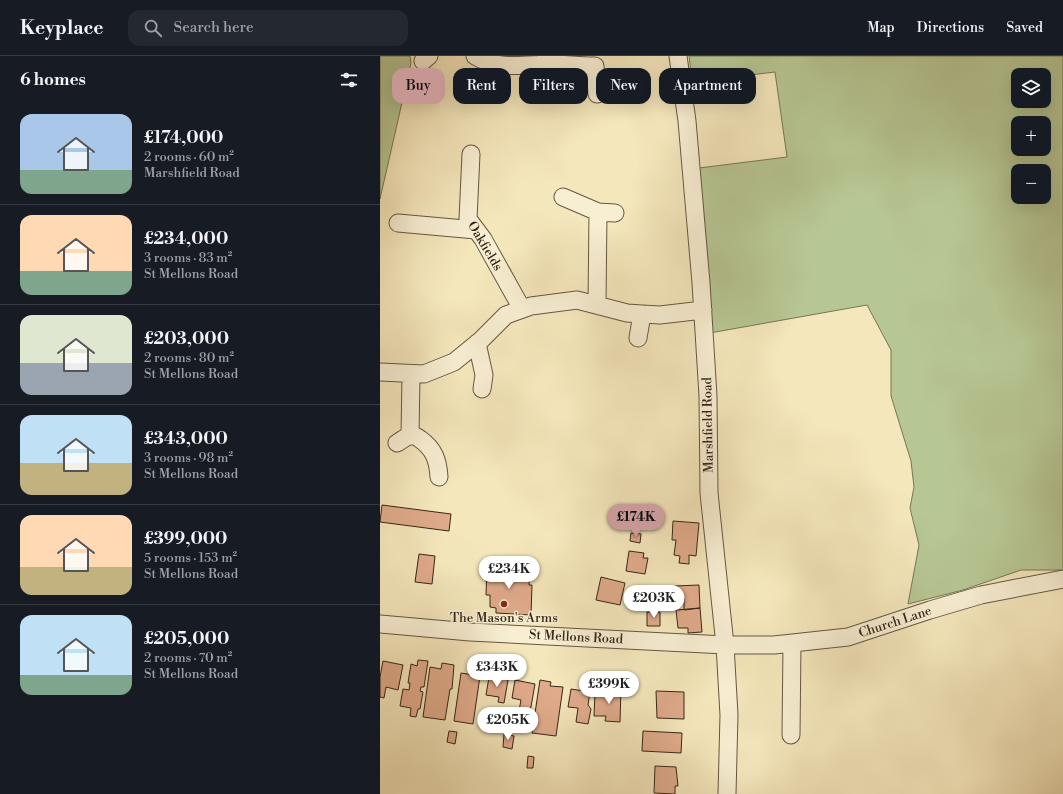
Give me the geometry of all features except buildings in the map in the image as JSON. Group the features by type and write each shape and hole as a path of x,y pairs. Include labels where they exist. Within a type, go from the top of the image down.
{"street":[{"path":"475,56 486,62 509,66 550,64 595,66 596,80"},
{"name":"Marshfield Road","path":"678,56 687,120 703,310 708,396 709,493 725,645 729,715 727,794"},
{"name":"Oakfields","path":"471,154 468,219 483,239 522,309"},
{"path":"563,197 598,212 615,213"},
{"path":"597,305 598,212"},
{"path":"398,223 476,230"},
{"path":"380,372 424,374 454,362 477,343 506,314 531,306 577,300 627,313 660,315 703,310"},
{"path":"638,338 642,314"},
{"path":"477,343 484,375 482,389"},
{"path":"411,374 404,439 416,436 428,445 435,454 440,477"},
{"name":"Church Lane","path":"725,645 792,644 848,637 981,595 1063,579"},
{"name":"St Mellons Road","path":"380,624 470,632 725,645"},
{"path":"791,735 792,644"}],"green space":[{"path":"380,56 410,56 410,68 392,68 392,104 402,104 380,199"},
{"path":"689,56 1063,56 1063,570 1021,570 963,590 908,604 919,545 910,508 914,487 911,461 891,396 891,350 867,305 704,334 691,169 787,157 775,72 756,74 756,68 690,68"}],"place":[{"name":"The Mason's Arms","path":"504,604"}]}
